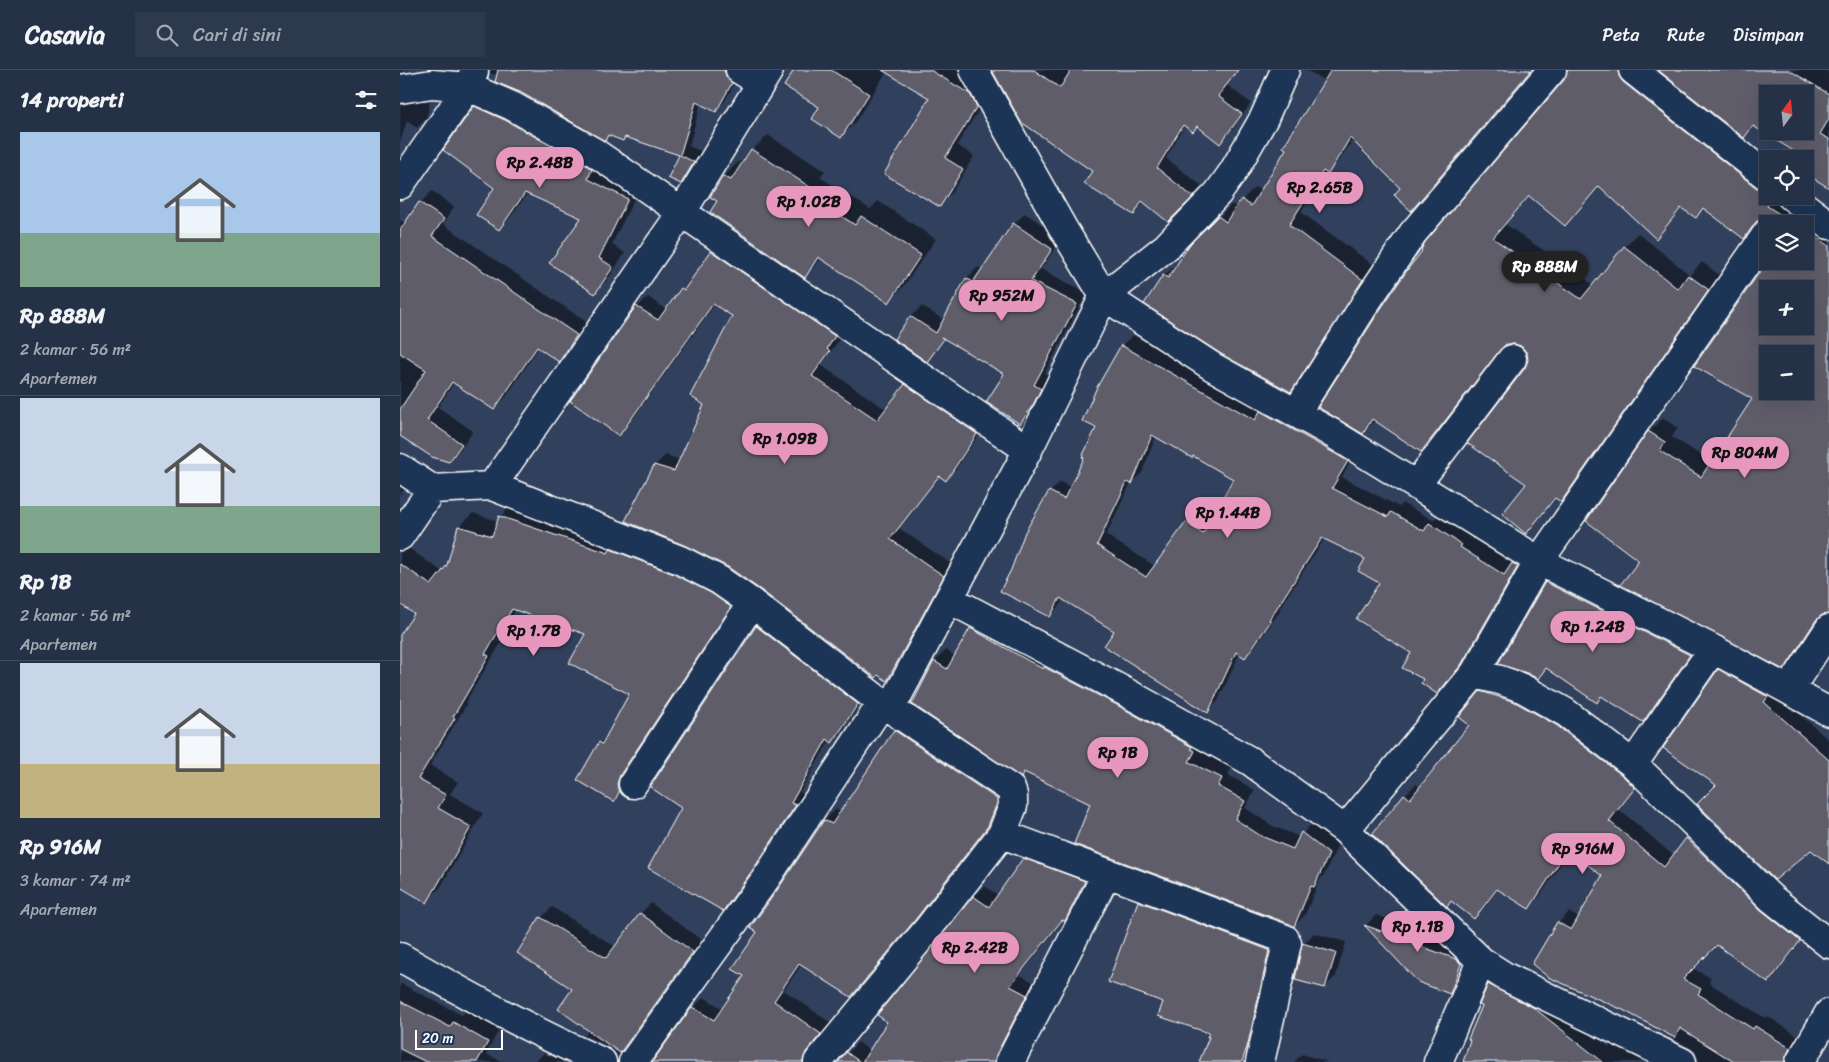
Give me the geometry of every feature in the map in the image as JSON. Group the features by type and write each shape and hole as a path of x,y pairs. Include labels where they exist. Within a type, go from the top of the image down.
{"street":[{"path":"974,70 1064,230 1104,296 1213,367 1296,413 1539,561 1713,649 1829,712"},
{"path":"633,1062 767,877 886,706 949,599 1028,450 1104,296 1166,247 1218,194 1264,118 1285,70"},
{"path":"1296,413 1367,300 1414,234 1552,70"},
{"path":"1633,70 1759,170"},
{"path":"492,486 682,212 756,74"},
{"path":"400,89 471,78 512,106 594,152 1028,450"},
{"path":"400,185 471,78"},
{"path":"1803,205 1829,225"},
{"path":"1346,830 1474,674 1539,561 1759,245"},
{"path":"1416,485 1512,359"},
{"path":"400,468 432,489 492,486 680,560 719,580 752,603 886,706 1011,789 1014,800 1002,834 927,930 818,1062"},
{"path":"400,536 432,489"},
{"path":"949,599 1122,690 1250,761 1346,830 1481,961 1506,977 1682,1062"},
{"path":"633,784 752,603"},
{"path":"1789,690 1829,629"},
{"path":"1632,764 1713,649"},
{"path":"1474,674 1500,680 1522,688 1565,712 1632,764 1771,898 1829,944"},
{"path":"1002,834 1285,940 1287,943 1260,1062"},
{"path":"1010,1062 1107,874"},
{"path":"400,957 464,994 548,1038 602,1062"},
{"path":"1438,1062 1481,961"},
{"path":"1800,1062 1829,1013"}],"building":[{"path":"498,70 724,70 727,78 732,83 716,112 696,102 680,155 694,162 681,184 668,178 679,155 625,137 623,141 608,135 605,141 520,92 495,82"},
{"path":"794,70 831,70 869,94 841,138 812,119 819,107 784,86"},
{"path":"882,70 930,70 970,94 977,107 945,158 963,169 940,207 884,174 929,98"},
{"path":"994,70 1034,70 1060,88 1071,70 1238,70 1218,96 1242,114 1220,144 1197,126 1193,132 1183,125 1157,168 1193,197 1168,222 1142,201 1134,215 1084,184 1092,171 1021,122 993,72"},
{"path":"1331,70 1531,70 1411,211 1394,195 1400,188 1350,138 1328,174 1323,171 1289,225 1363,280 1291,392 1221,354 1144,304 1163,275 1168,278 1190,244 1218,216 1226,222 1241,199 1251,206 1286,149 1283,147"},
{"path":"1567,70 1618,70 1623,82 1759,189 1759,205 1768,205 1781,215 1759,215 1759,220 1744,239 1703,208 1696,218 1681,208 1656,239 1599,186 1565,226 1529,196 1493,238 1581,299 1624,246 1678,289 1688,275 1709,290 1561,502 1555,498 1526,534 1502,514 1526,484 1467,443 1525,368 1528,360 1527,353 1521,346 1506,344 1500,350 1421,452 1372,419 1363,434 1318,407 1380,310 1422,251 1425,242 1564,80"},
{"path":"1658,70 1789,70 1814,85 1759,85 1759,130 1753,126 1744,138"},
{"path":"1814,85 1829,94 1829,119 1820,134 1829,139 1829,188 1814,179 1814,150 1792,150 1776,140 1814,140"},
{"path":"474,106 505,120 586,165 592,169 588,179 628,199 599,258 613,267 595,294 549,263 581,218 525,193 499,230 476,215 494,188 443,150"},
{"path":"751,149 810,187 806,193 855,225 861,216 921,255 889,303 818,257 805,278 710,212 717,201 710,197 723,176 731,180"},
{"path":"419,202 444,219 432,236 577,335 559,362 537,347 494,410 452,382 427,420 462,444 449,462 432,457 400,436 400,409 426,370 400,353 400,230"},
{"path":"1013,223 1052,249 1031,281 1077,304 1034,385 1041,389 1020,424 986,402 1004,374 941,337 944,339 927,362 894,339 910,316 936,333 966,278 973,282"},
{"path":"1814,236 1829,246 1829,614 1822,615 1816,620 1784,670 1620,585 1639,561 1586,521 1648,431 1665,442 1660,451 1701,477 1752,399 1694,366 1761,270 1814,270"},
{"path":"711,251 835,336 827,349 830,351 812,376 877,420 905,384 977,434 946,481 939,476 890,539 944,576 887,681 878,675 876,678 728,567 686,546 625,521 654,465 674,471 704,405 690,396 732,316 713,304 619,436 570,401 636,306 658,320 681,288 684,290"},
{"path":"1121,345 1255,420 1260,411 1348,461 1332,488 1388,517 1391,512 1424,531 1429,523 1462,545 1460,547 1504,575 1512,563 1518,566 1461,665 1437,694 1421,683 1423,679 1402,668 1411,653 1356,619 1379,583 1358,571 1365,559 1322,538 1269,620 1271,621 1245,658 1236,652 1208,713 1104,646 1114,631 1060,598 1050,617 1000,591 1011,570 1025,532 1049,491 1064,499 1084,458 1082,457 1096,428 1082,421 1097,387","holes":["1152,435 1192,458 1193,456 1233,479 1203,534 1186,522 1146,577 1097,545 1127,482 1132,484"]},
{"path":"499,516 608,553 610,549 674,574 711,593 731,607 620,775 617,784 619,792 614,802 577,780 599,742 602,744 629,694 569,663 585,634 512,609 485,654 489,656 453,717 455,718 418,779 446,795 438,808 471,827 427,903 400,887 400,635 414,614 400,604 400,564 431,585 447,565 458,526 492,536"},
{"path":"1545,582 1690,655 1643,722 1601,696 1597,703 1546,668 1538,679 1527,673 1498,664"},
{"path":"756,626 858,704 832,743 827,739 791,803 796,805 723,911 648,868 681,808 650,787"},
{"path":"970,628 1043,669 1044,667 1115,704 1192,747 1191,749 1195,751 1189,762 1222,778 1218,786 1245,801 1235,819 1261,836 1293,849 1301,832 1329,854 1314,887 1311,886 1294,927 1074,844 1090,804 1024,772 1021,778 912,704 934,661 947,669"},
{"path":"1718,669 1768,697 1764,702 1829,760 1829,864 1811,850 1775,880 1697,804 1716,785 1663,748"},
{"path":"1480,691 1515,702 1556,725 1623,776 1635,788 1609,821 1664,867 1686,838 1760,909 1800,941 1768,983 1717,945 1683,979 1701,989 1698,994 1753,1029 1755,1026 1790,1048 1784,1062 1734,1062 1680,1028 1675,1038 1623,1010 1548,977 1532,964 1557,922 1571,930 1602,876 1568,849 1529,909 1497,889 1474,919 1451,901 1447,907 1372,834 1404,794 1410,799 1469,725 1459,717"},
{"path":"894,730 997,799 988,826 915,920 851,997 799,964 774,1001 821,1034 806,1052 803,1062 652,1062 692,1007 714,1020 744,976 732,969 757,932 750,928 824,820 832,824"},
{"path":"1023,858 1085,881 1065,921 1062,920 1010,986 1027,995 994,1062 862,1062 887,1022 877,1015 973,896 989,907"},
{"path":"1138,901 1269,950 1248,1044 1242,1062 1199,1062 1209,1033 1158,1016 1163,1002 1108,982"},
{"path":"1405,909 1429,933 1420,946 1456,959 1461,964 1450,994 1418,982 1364,925 1381,931"},
{"path":"640,913 693,952 620,1053 558,1009 572,989 517,953 540,917 606,958"},
{"path":"1302,943 1336,953 1325,988 1295,980"},
{"path":"1488,984 1534,1008 1603,1062 1463,1062 1470,1040 1468,1039 1482,1006 1479,1005"},
{"path":"400,1001 450,1027 453,1022 488,1042 477,1062 426,1062 400,1049"},
{"path":"846,1052 860,1062 838,1062"}]}
